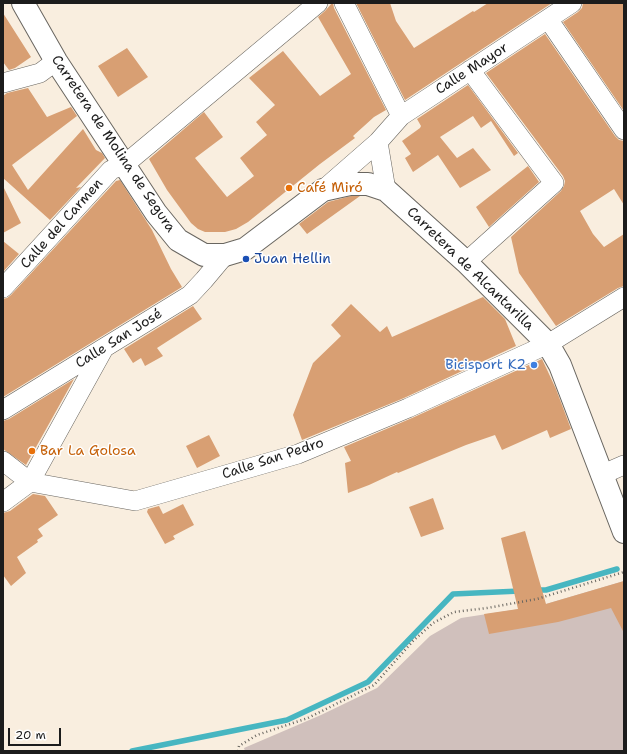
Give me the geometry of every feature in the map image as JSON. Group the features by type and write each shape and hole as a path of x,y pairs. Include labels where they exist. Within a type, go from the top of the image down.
{"main road":[{"name":"Carretera de Molina de Segura","path":"22,3 56,61 156,213 178,240 204,255 225,255"},
{"name":"Carretera de Alcantarilla","path":"324,190 350,184 368,184 386,190 466,262 548,344 560,364 601,476 624,532"},
{"name":"Calle Mayor","path":"225,255 245,249 324,190"}],"street":[{"name":"Calle del Carmen","path":"3,288 111,170 124,165 318,3"},
{"path":"344,3 401,116"},
{"name":"Calle Mayor","path":"324,190 378,142 401,116 572,3"},
{"path":"548,19 624,130"},
{"path":"3,83 40,73 56,61"},
{"path":"466,262 554,183 470,70"},
{"path":"378,142 386,190"},
{"name":"Calle San José","path":"3,410 190,295 225,255"},
{"name":"Calle San Pedro","path":"30,482 135,501 298,454 408,408 548,344 624,297"},
{"path":"3,502 30,482 103,349"},
{"path":"3,461 30,482"},
{"path":"601,476 624,465"}],"path":[{"path":"238,751 239,746 257,736 308,718 374,685 413,641 433,623 454,612 537,599 624,572"}],"shaded area":[{"path":"624,581 624,751 245,751 244,748 321,715 377,688 430,636 461,618 539,606"}],"building":[{"path":"332,3 386,110 374,117 353,136 355,138 248,222 236,229 225,232 205,232 198,229 191,223 167,190 149,159 204,112 223,137 195,158 227,197 254,176 240,158 267,135 256,122 275,105 249,78 283,51 320,96 351,74 318,17"},
{"path":"356,3 390,3 396,21 414,48 488,3 552,3 405,100"},
{"path":"583,3 624,3 624,111 563,22 578,12 582,8"},
{"path":"3,13 31,57 15,68 9,70 3,62"},
{"path":"545,34 615,136 619,140 624,141 624,205 614,189 580,211 593,234 604,247 624,234 624,286 618,288 556,326 519,273 511,237 561,191 565,181 563,176 486,73"},
{"path":"127,48 148,77 118,97 98,66"},
{"path":"468,85 518,153 514,156 491,121 481,128 473,116 440,137 457,158 473,148 491,170 460,188 438,155 413,172 405,158 411,154 402,141 420,128 421,126 417,119"},
{"path":"28,88 47,117 71,107 77,116 12,165 28,190 83,129 96,150 102,153 105,158 76,188 81,187 50,220 3,178 3,96 7,93"},
{"path":"528,166 539,182 489,227 476,207"},
{"path":"120,180 152,230 171,269 182,287 3,397 3,299 11,295 116,181"},
{"path":"3,186 21,223 3,233"},
{"path":"351,196 360,196 307,234 299,224 328,202"},
{"path":"3,241 19,254 3,272"},
{"path":"483,297 505,319 516,346 404,398 302,440 293,415 313,363 341,336 331,325 351,304 380,332 387,326 392,337"},
{"path":"193,306 202,319 157,348 163,356 145,366 141,358 133,363 124,349"},
{"path":"542,359 556,389 571,429 550,438 547,430 502,450 495,435 466,445 398,473 397,472 348,493 345,463 351,461 344,447"},
{"path":"74,379 26,465 3,449 3,421 9,419"},
{"path":"209,435 220,456 197,468 186,446"},
{"path":"33,494 45,496 58,515 38,529 43,536 37,540 38,542 17,557 26,573 11,586 3,575 3,513 10,511"},
{"path":"433,498 444,529 421,537 409,507"},
{"path":"183,504 194,525 173,536 175,539 165,544 147,512 148,509 159,506 163,514"},
{"path":"525,531 546,604 624,581 624,633 611,608 558,622 489,634 484,614 518,609 501,538"}],"waterway":[{"path":"535,590 546,590 617,569"},
{"path":"132,751 287,720 368,682 453,594 520,591"}],"place":[{"name":"Café Miró","path":"289,188"},
{"name":"Juan Hellin","path":"246,259"},
{"name":"Bicisport K2","path":"534,365"},
{"name":"Bar La Golosa","path":"32,451"}]}
